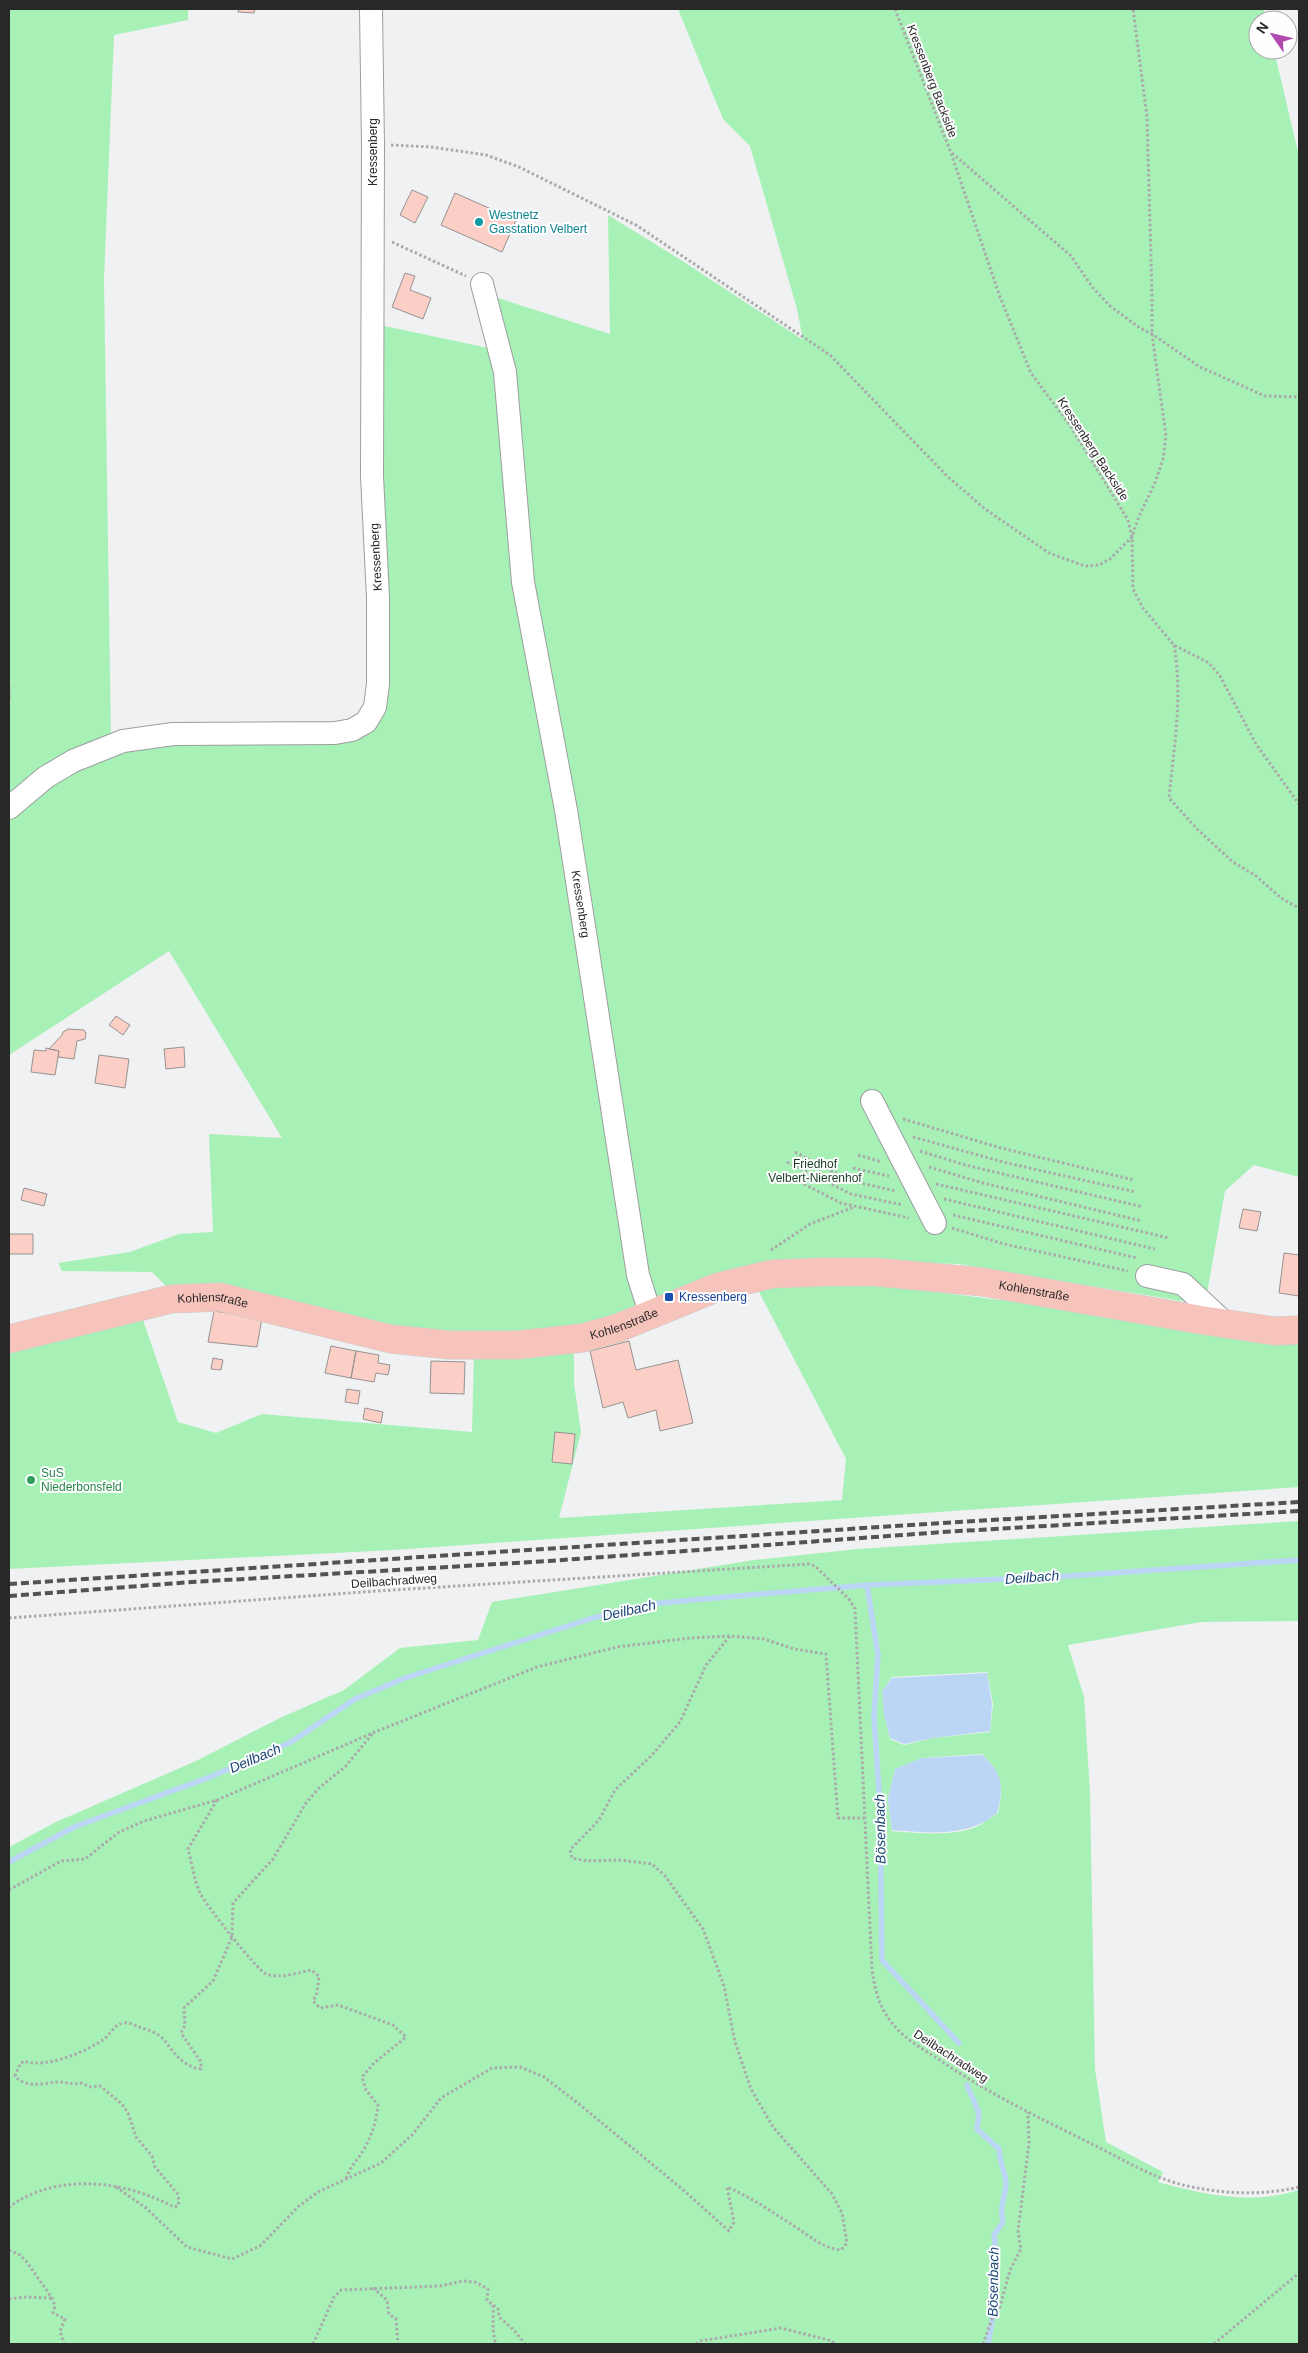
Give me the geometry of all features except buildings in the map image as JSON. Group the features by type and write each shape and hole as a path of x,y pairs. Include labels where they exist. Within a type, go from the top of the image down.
{"main road":[{"name":"Kohlenstraße","path":"9,1339 171,1299 220,1297 391,1339 450,1345 517,1345 582,1338 618,1328 718,1287 772,1274 867,1272 983,1282 1274,1330 1299,1330"}],"street":[{"name":"Kressenberg","path":"9,808 46,777 73,761 123,741 173,734 335,733 352,730 366,722 375,707 379,666 372,476 373,145 371,9"},
{"name":"Kressenberg","path":"482,284 505,372 523,582 566,810 638,1275 651,1316"},
{"path":"882,1121 920,1194"},
{"path":"1146,1268 1183,1284 1224,1322"}],"path":[{"name":"Kressenberg Backside","path":"895,9 951,153 1000,297 1031,372 1071,427 1128,520 1132,537 1133,589 1142,608 1174,645 1209,663 1220,676 1256,744 1299,804"},
{"path":"373,145 430,147 486,155 519,167 636,225 830,355 947,476 985,508 1049,553 1085,566 1099,565 1110,559 1132,537 1163,459 1166,436 1152,334 1147,117 1134,9"},
{"path":"951,153 1071,256 1093,288 1110,306 1140,328 1152,334 1200,367 1265,396 1299,397"},
{"path":"373,232 482,284"},
{"path":"1174,645 1177,664 1178,726 1169,798 1198,830 1233,862 1256,876 1281,898 1299,908"},
{"path":"9,686 9,701"},
{"path":"882,1121 1134,1180"},
{"path":"882,1121 1007,1163 1136,1192"},
{"path":"882,1121 965,1165 1143,1207"},
{"path":"795,1152 851,1181 1169,1238"},
{"path":"858,1155 901,1167 920,1194"},
{"path":"787,1162 834,1188 851,1194 920,1194 1155,1249"},
{"path":"920,1194 916,1163 983,1183 1142,1221"},
{"path":"853,1168 907,1180 920,1194 1004,1244 1146,1268"},
{"path":"786,1175 814,1191 854,1207"},
{"path":"768,1252 810,1224 854,1207 920,1194 1146,1268"},
{"name":"Deilbachradweg","path":"9,1618 377,1591 809,1564 815,1566 849,1599 855,1610 872,1970 876,1997 888,2018 917,2045 968,2079 1028,2112 1159,2177 1205,2189 1248,2194 1277,2192 1299,2187"},
{"path":"116,2188 146,2208 187,2247 232,2259 260,2246 299,2206 318,2192 381,2163 412,2135 441,2098 492,2068 520,2068 544,2077 574,2100 681,2188 729,2231 734,2222 727,2187 749,2197 830,2249 841,2250 847,2243 842,2213 832,2194 772,2127 751,2088 735,2042 724,1986 703,1929 665,1876 652,1864 619,1860 586,1861 572,1858 570,1850 599,1820 614,1790 652,1756 680,1722 706,1665 730,1636"},
{"path":"9,1890 61,1861 85,1859 119,1832 144,1821 217,1800 375,1732 537,1667 616,1647 690,1638 730,1636 764,1639 794,1649 826,1654 838,1818 864,1818"},
{"path":"9,2208 15,2202 48,2188 72,2183 142,2193 174,2207 178,2206 177,2193 162,2172 155,2167 152,2156 136,2137 128,2113 116,2099 100,2086 89,2087 82,2083 72,2085 60,2082 36,2085 19,2081 15,2076 16,2072 24,2061 32,2064 79,2054 105,2038 117,2024 126,2022 155,2033 183,2061 195,2068 201,2069 201,2062 181,2033 186,2025 184,2008 213,1980 232,1936 233,1902 272,1859 312,1796 346,1766 375,1732"},
{"path":"217,1800 188,1849 200,1893 255,1965 265,1973 277,1976 311,1970 319,1976 317,1993 313,2001 320,2008 338,2005 393,2025 406,2037 374,2063 362,2077 366,2090 378,2105 375,2126 363,2152 350,2166 346,2180"},
{"path":"983,2344 993,2316 999,2310 1010,2270 1021,2249 1018,2231 1029,2143 1028,2112"},
{"path":"9,2250 20,2255 26,2261 52,2298 55,2306 53,2313 65,2319 60,2331 64,2344"},
{"path":"1214,2344 1299,2273"},
{"path":"313,2344 334,2297 341,2290 440,2286 463,2281 475,2282 488,2289 487,2300 498,2309 499,2317 514,2330 525,2344"},
{"path":"372,2288 387,2300 389,2314 396,2319 398,2344"},
{"path":"9,2299 25,2297 52,2298"},
{"path":"492,2304 494,2316 491,2326 496,2344"},
{"path":"696,2344 781,2328 832,2341 835,2344"}],"green space":[{"path":"9,9 188,9 188,20 114,35 104,279 111,740 9,802"},
{"name":"Friedhof Velbert-Nierenhof","path":"678,9 1264,9 1248,10 1248,60 1276,60 1299,156 1299,1177 1254,1165 1225,1191 1205,1305 959,1264 888,1262 653,1300 527,580 495,297 610,334 608,215 681,260 803,340 797,309 750,146 723,119"},
{"path":"375,324 493,349 639,1290 635,1307 582,1327 518,1334 428,1333 172,1292 152,1272 62,1271 58,1263 130,1252 179,1234 213,1232 209,1134 282,1138 169,951 9,1055 9,816 52,778 113,748 369,725"},
{"path":"863,1283 1049,1306 1299,1343 1299,1487 393,1550 9,1569 9,1348 142,1317 178,1422 216,1433 262,1414 472,1432 474,1353 574,1349 574,1383 581,1432 559,1518 842,1500 846,1459 757,1288"},
{"path":"1299,1521 1299,1621 1201,1622 1068,1645 1084,1697 1090,1793 1095,2069 1106,2142 1163,2172 1158,2182 1176,2187 1211,2194 1246,2197 1264,2197 1299,2190 1299,2344 9,2344 9,1847 56,1822 196,1761 282,1717 344,1690 400,1648 478,1640 492,1602 754,1560 858,1549","holes":["987,1672 993,1704 990,1732 933,1738 904,1745 890,1739 884,1713 882,1691 892,1677","982,1754 994,1768 1000,1781 1001,1795 998,1813 978,1826 958,1832 913,1833 892,1831 888,1799 895,1769 922,1758"]}],"water":[{"path":"987,1673 992,1704 990,1731 933,1738 904,1744 890,1738 884,1714 882,1691 892,1678"},
{"path":"982,1755 994,1768 1000,1781 1001,1796 997,1813 980,1824 957,1831 913,1832 892,1830 888,1799 895,1769 922,1758"}],"waterway":[{"name":"Deilbach","path":"9,1862 74,1827 210,1777 291,1742 355,1699 405,1678 596,1617 660,1603 867,1585 1055,1577 1299,1560"},
{"name":"Bösenbach","path":"867,1585 878,1655 874,1717 880,1805 882,1960 959,2043"},
{"name":"Bösenbach","path":"967,2085 979,2113 977,2129 999,2149 1006,2182 1002,2206 1003,2222 994,2235 996,2290 988,2344"}],"railway":[{"path":"9,1584 941,1523 1299,1502"},
{"path":"9,1596 192,1582 549,1561 943,1532 1299,1511"}],"place":[{"name":"Westnetz Gasstation Velbert","path":"479,222"},
{"name":"Kressenberg","path":"669,1297"},
{"name":"SuS Niederbonsfeld","path":"31,1480"}]}
